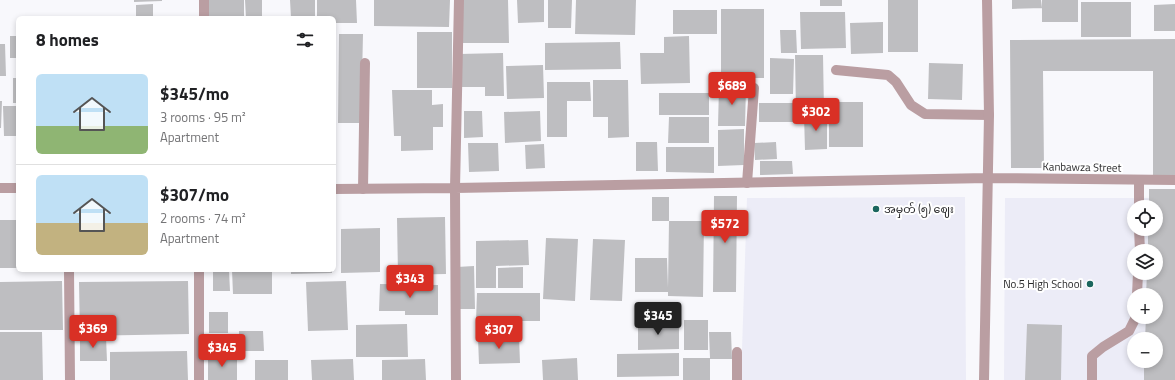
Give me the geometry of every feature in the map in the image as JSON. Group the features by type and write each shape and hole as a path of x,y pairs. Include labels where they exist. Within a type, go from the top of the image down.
{"street":[{"path":"204,0 204,16"},
{"path":"456,380 455,188 459,0"},
{"path":"984,380 989,115 987,0"},
{"path":"362,189 365,63"},
{"path":"836,70 888,75 896,82 911,105 925,114 989,115"},
{"path":"747,183 754,88"},
{"name":"Kanbawza Street","path":"336,188 455,188 988,178 1175,180"},
{"path":"1139,180 1139,200"},
{"path":"0,188 16,188"},
{"path":"69,272 70,380"},
{"path":"199,272 199,380"},
{"path":"1092,380 1092,356 1103,347 1129,331 1132,324"},
{"path":"737,352 737,380"}],"shaded area":[{"path":"965,197 966,380 741,380 747,198"},
{"name":"No.5 High School","path":"1005,198 1175,198 1175,380 1004,380"}],"building":[{"path":"134,0 162,0 162,1 134,2"},
{"path":"206,0 244,0 244,16 206,16"},
{"path":"245,0 262,0 262,16 246,16"},
{"path":"290,0 315,0 315,16 291,16"},
{"path":"317,0 356,0 357,23 336,23 336,16 317,16"},
{"path":"374,0 450,0 449,27 374,26"},
{"path":"463,0 508,0 509,43 463,43"},
{"path":"517,0 544,0 544,22 518,23"},
{"path":"548,0 572,0 571,28 548,28"},
{"path":"576,0 636,0 635,35 575,34"},
{"path":"820,0 842,0 842,6 820,6"},
{"path":"888,0 918,0 918,52 888,52"},
{"path":"1012,0 1041,0 1042,8 1012,9"},
{"path":"1042,0 1078,0 1078,22 1042,22"},
{"path":"1081,2 1131,2 1131,37 1081,37"},
{"path":"153,4 153,16 136,16 136,5"},
{"path":"1175,4 1175,31 1154,31 1154,5"},
{"path":"721,9 764,9 764,78 721,78"},
{"path":"673,10 717,10 717,34 673,34"},
{"path":"800,12 845,12 846,48 801,49"},
{"path":"883,22 883,53 851,54 850,23"},
{"path":"780,30 796,30 797,53 781,53"},
{"path":"417,32 452,32 452,88 417,88"},
{"path":"339,34 363,34 361,123 338,123"},
{"path":"10,36 16,36 16,58 10,58"},
{"path":"689,36 690,83 641,84 640,53 664,53 664,37"},
{"path":"1175,39 1175,175 1153,175 1153,71 1043,71 1044,168 1011,168 1010,40"},
{"path":"620,42 621,69 545,70 545,43"},
{"path":"0,44 5,44 6,76 0,76"},
{"path":"503,53 504,96 485,96 485,87 459,87 459,54"},
{"path":"795,55 823,55 824,111 796,111"},
{"path":"770,58 794,59 793,94 770,94"},
{"path":"929,63 963,64 962,100 928,99"},
{"path":"543,65 544,98 507,99 506,66"},
{"path":"13,78 16,78 16,103 13,103"},
{"path":"593,80 628,80 629,137 608,138 608,117 593,117"},
{"path":"547,82 590,82 591,101 567,101 567,137 547,137"},
{"path":"719,87 746,87 745,126 718,126"},
{"path":"392,90 432,90 432,105 443,104 443,127 433,127 433,150 401,151 401,136 394,136"},
{"path":"659,93 709,93 709,115 659,115"},
{"path":"0,101 2,101 1,128 0,128"},
{"path":"829,102 863,102 863,147 829,147"},
{"path":"759,103 793,103 793,122 759,122"},
{"path":"3,106 16,106 16,136 4,136"},
{"path":"464,111 482,111 483,137 464,138"},
{"path":"540,111 541,141 505,143 504,112"},
{"path":"804,115 827,115 827,149 805,150"},
{"path":"669,117 709,117 709,143 668,143"},
{"path":"744,129 744,165 718,166 718,130"},
{"path":"636,142 657,142 658,171 636,171"},
{"path":"776,142 777,159 755,160 754,143"},
{"path":"468,143 498,143 499,171 469,172"},
{"path":"544,144 545,168 526,169 525,145"},
{"path":"666,147 714,147 714,173 666,172"},
{"path":"760,161 792,161 793,174 760,175"},
{"path":"1149,189 1175,189 1175,380 1144,380 1144,368 1163,368 1163,332 1145,332 1146,324 1163,324 1163,288 1146,288 1147,280 1163,280 1163,244 1148,244 1148,236 1163,236 1163,200 1149,200"},
{"path":"714,196 737,196 736,292 713,292"},
{"path":"652,197 669,197 669,221 652,221"},
{"path":"445,217 446,274 398,275 397,218"},
{"path":"0,220 16,220 16,268 0,268"},
{"path":"669,221 704,221 703,297 668,296 668,292 635,292 635,258 667,258 668,288"},
{"path":"380,228 380,272 341,273 341,229"},
{"path":"546,238 578,239 575,301 543,299"},
{"path":"593,239 625,240 622,301 590,300"},
{"path":"528,240 529,265 496,266 496,288 476,288 476,241"},
{"path":"474,266 475,309 458,309 457,267"},
{"path":"523,267 523,288 498,288 498,268"},
{"path":"213,272 229,272 230,291 213,291"},
{"path":"232,272 272,272 272,294 233,294"},
{"path":"291,272 332,272 332,273 291,274"},
{"path":"62,281 63,330 0,330 0,282"},
{"path":"188,281 189,334 80,336 79,282"},
{"path":"346,281 348,330 308,331 306,282"},
{"path":"380,284 438,285 438,315 405,315 405,311 379,311"},
{"path":"477,293 540,293 540,321 476,321"},
{"path":"209,312 228,312 228,333 209,333"},
{"path":"684,320 708,320 708,350 684,350"},
{"path":"638,323 679,323 679,349 638,350"},
{"path":"407,324 408,357 356,357 356,325"},
{"path":"1027,324 1062,325 1061,380 1025,380"},
{"path":"239,331 263,331 264,351 239,351"},
{"path":"0,332 42,332 43,380 0,380"},
{"path":"709,332 731,332 732,359 710,359 710,380 683,380 683,358 710,358"},
{"path":"210,334 237,334 238,353 210,354"},
{"path":"519,336 520,363 479,364 478,338"},
{"path":"80,337 106,337 107,361 80,361"},
{"path":"187,351 188,380 110,380 110,352"},
{"path":"679,353 679,376 617,377 617,354"},
{"path":"208,355 237,355 237,380 208,380"},
{"path":"577,358 578,380 543,380 542,360"},
{"path":"353,359 354,380 312,380 311,360"},
{"path":"425,359 426,380 382,380 382,360"},
{"path":"255,360 288,360 288,380 255,380"}],"place":[{"name":"အမှတ် (၅) ဈေး","path":"876,209"},
{"name":"No.5 High School","path":"1090,284"}]}
